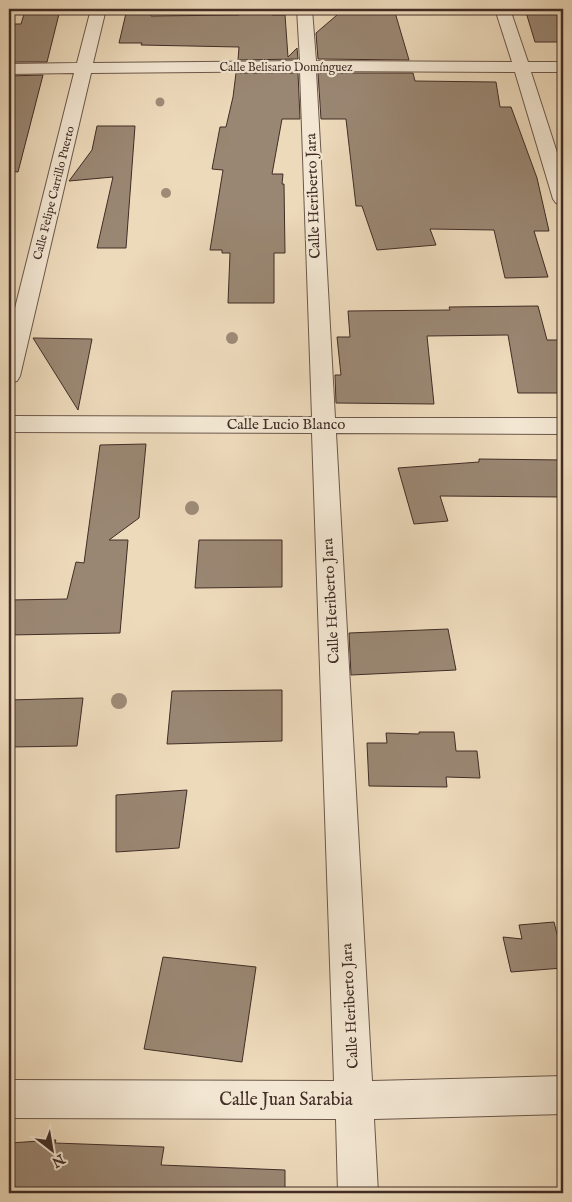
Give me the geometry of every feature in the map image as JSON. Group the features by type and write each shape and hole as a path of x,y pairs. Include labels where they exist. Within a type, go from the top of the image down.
{"street":[{"name":"Calle Felipe Carrillo Puerto","path":"9,376 98,9"},
{"name":"Calle Heriberto Jara","path":"304,9 358,1193"},
{"path":"503,9 520,68 563,199"},
{"name":"Calle Belisario Domínguez","path":"9,69 308,66 563,68"},
{"name":"Calle Lucio Blanco","path":"9,424 563,426"},
{"name":"Calle Juan Sarabia","path":"9,1099 355,1100 563,1095"}],"building":[{"path":"127,9 150,9 151,16 239,15 238,9 271,9 272,15 285,15 288,57 297,48 298,59 238,60 239,47 119,43"},
{"path":"344,9 394,9 409,60 318,59 316,33"},
{"path":"525,9 563,9 563,42 535,42"},
{"path":"60,10 47,62 9,62 9,24 21,24 25,11"},
{"path":"236,73 298,73 300,119 282,119 272,174 283,174 282,184 284,184 285,253 274,253 274,303 228,303 230,253 222,253 222,250 210,250 223,170 212,169 220,127 226,127"},
{"path":"318,73 413,73 415,81 496,82 500,107 511,107 537,178 549,231 534,231 548,277 505,278 494,230 430,229 436,245 377,250 362,206 356,206 346,119 321,119"},
{"path":"43,75 18,172 9,171 9,76"},
{"path":"97,126 135,126 126,248 97,248 113,177 69,181 92,150"},
{"path":"538,306 547,340 563,340 563,393 518,393 508,335 427,336 434,404 336,403 335,375 341,375 337,337 350,337 348,311 450,310 449,307"},
{"path":"33,338 92,339 78,410"},
{"path":"146,444 139,518 109,540 128,540 120,633 9,635 9,600 67,599 76,562 84,563 100,445"},
{"path":"479,459 563,460 563,497 440,496 448,521 414,524 398,468 479,462"},
{"path":"199,540 282,540 282,587 195,588"},
{"path":"448,629 456,670 351,675 349,633"},
{"path":"282,690 282,741 167,744 172,691"},
{"path":"83,698 77,746 9,747 9,700"},
{"path":"419,732 454,732 456,751 477,751 480,778 446,777 447,787 369,786 367,743 387,743 386,733 419,734"},
{"path":"187,790 179,848 116,852 116,795"},
{"path":"554,922 563,958 563,968 511,972 503,937 522,939 519,925"},
{"path":"163,957 256,967 242,1062 144,1049"},
{"path":"56,1140 55,1143 164,1147 161,1165 285,1170 285,1193 9,1193 9,1143"}]}
